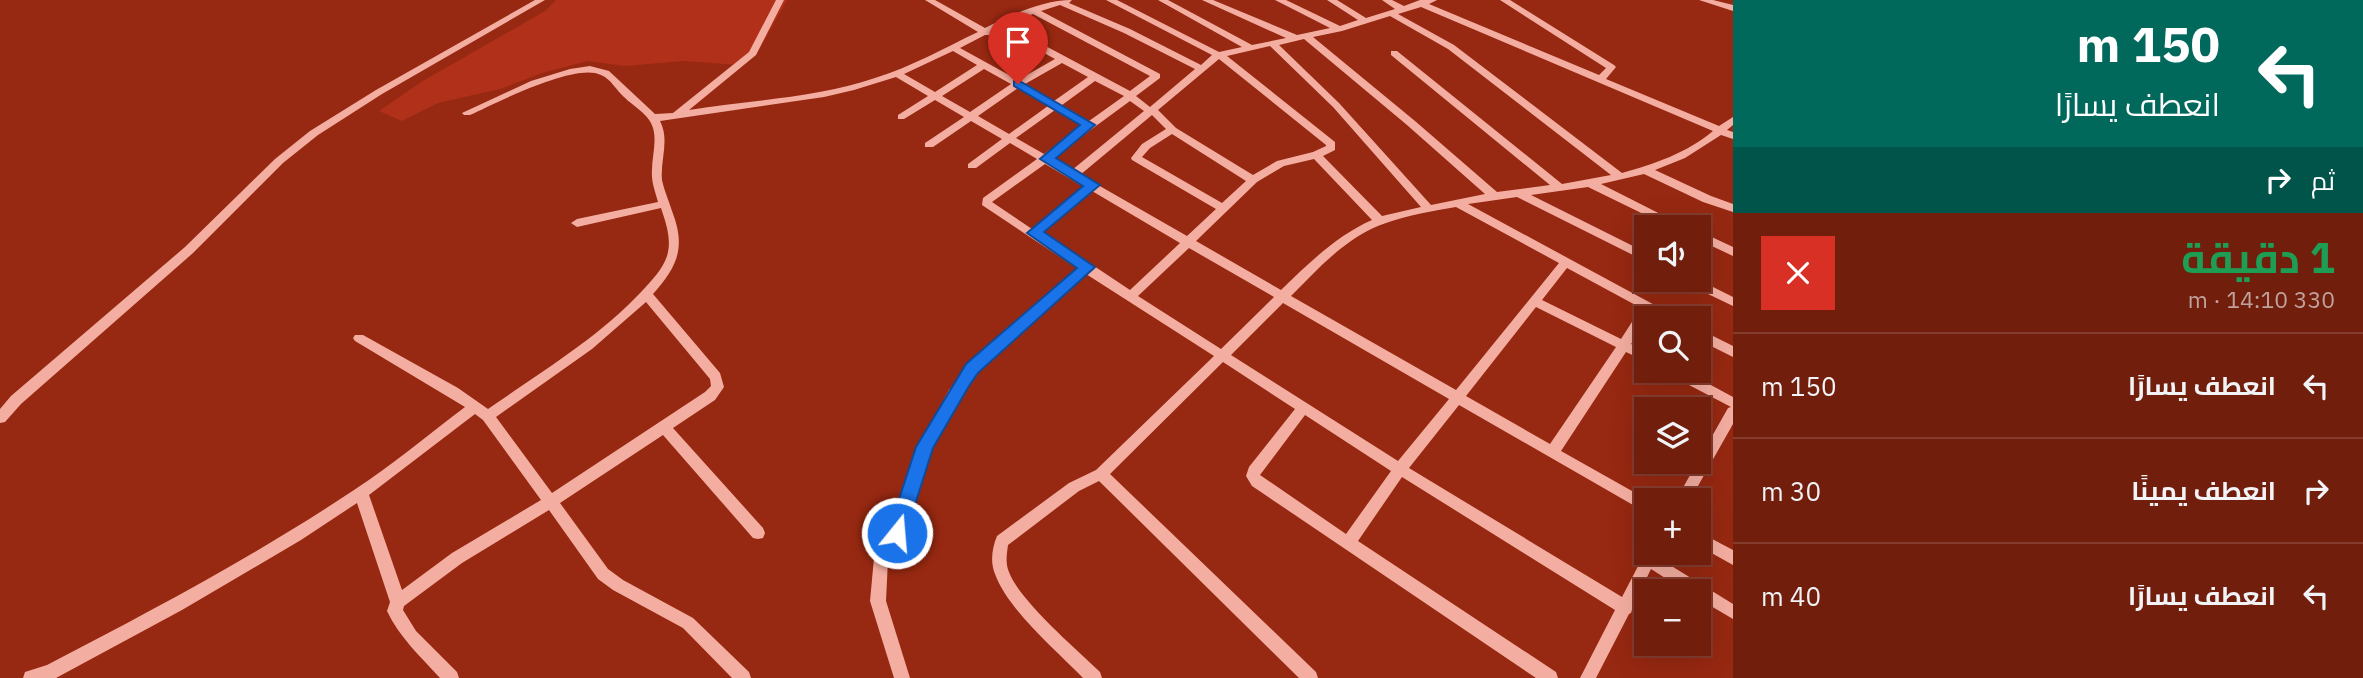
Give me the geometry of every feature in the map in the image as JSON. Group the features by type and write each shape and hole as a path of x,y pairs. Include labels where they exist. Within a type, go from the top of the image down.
{"street":[{"path":"0,418 16,400 189,250 279,161 314,134 390,86 541,0"},
{"path":"676,115 753,53 780,0"},
{"path":"929,0 987,33"},
{"path":"1110,0 1219,55 1331,144 1331,148 1316,155 1282,163 1253,180 1131,296"},
{"path":"1162,0 1249,47"},
{"path":"1206,0 1301,38 1411,123 1494,196"},
{"path":"1279,0 1339,29"},
{"path":"1331,0 1365,21"},
{"path":"1386,0 1402,9"},
{"path":"1504,0 1611,67 1600,80"},
{"path":"1703,0 1733,8"},
{"path":"653,117 834,90 897,74 999,26 1064,1 1200,68"},
{"path":"1074,174 1219,55 1339,29 1428,1 1600,80 1727,134"},
{"path":"1034,11 1156,73 1157,76 986,201 987,205 1400,469 1626,608"},
{"path":"1392,14 1451,47 1620,177"},
{"path":"999,26 1129,95 1171,130 1253,180"},
{"path":"1273,44 1336,104 1429,209"},
{"path":"954,48 1088,125"},
{"path":"1394,53 1559,187"},
{"path":"929,145 1018,84 1062,59"},
{"path":"901,117 984,65"},
{"path":"467,113 524,87 578,71 593,69 608,74 621,90 653,117 660,136 657,181 671,223 674,249 671,261 646,294 606,331 488,416"},
{"path":"897,74 1093,185 1282,299 1634,500"},
{"path":"972,166 1094,77"},
{"path":"1094,678 1023,603 1003,576 999,557 1002,541 1074,487 1101,474 1326,254 1379,220 1494,196 1591,184 1645,170 1727,134 1733,120"},
{"path":"1171,130 1146,146 1136,158 1224,209"},
{"path":"1316,155 1379,220"},
{"path":"1645,170 1733,208"},
{"path":"1591,184 1656,215"},
{"path":"1034,233 1093,185"},
{"path":"1518,193 1634,251"},
{"path":"578,223 664,204"},
{"path":"1459,204 1644,306"},
{"path":"1711,242 1733,252"},
{"path":"1348,542 1400,469 1536,302 1564,263"},
{"path":"902,678 878,601 881,558 897,533 925,447 954,394 972,369 1087,267"},
{"path":"1711,291 1733,302"},
{"path":"451,678 411,636 395,611 398,602 457,558 552,501 710,396 718,387 716,377 646,294"},
{"path":"1536,302 1634,350"},
{"path":"1552,453 1634,331"},
{"path":"359,338 453,392 488,416 603,575 688,623 743,678"},
{"path":"1711,340 1733,352"},
{"path":"1696,383 1733,403"},
{"path":"1304,407 1253,476 1257,482 1550,678"},
{"path":"31,678 47,675 189,598 361,493 473,408"},
{"path":"1690,488 1733,412"},
{"path":"664,427 758,533"},
{"path":"1101,474 1310,678"},
{"path":"361,493 398,602"},
{"path":"1711,545 1733,558"},
{"path":"1588,678 1646,565"},
{"path":"1664,565 1733,612"}],"shaded area":[{"path":"556,0 787,0 756,55 739,65 684,61 625,66 588,61 542,73 500,89 438,103 402,121 379,111 421,82 545,11"}],"route":[{"path":"897,533 925,447 963,381 972,369 1087,267 1034,233 1093,185 1047,159 1088,125 1018,84"}]}
